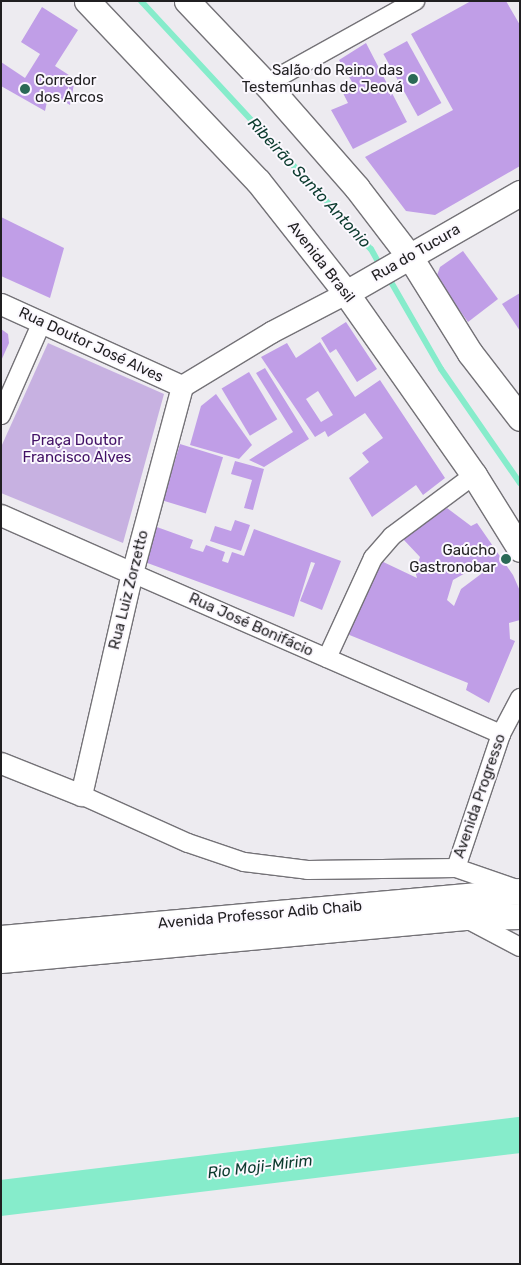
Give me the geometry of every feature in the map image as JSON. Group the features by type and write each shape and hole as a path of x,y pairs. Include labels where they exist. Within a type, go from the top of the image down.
{"main road":[{"name":"Avenida Brasil","path":"87,1 258,181 353,289 520,549"},
{"path":"187,1 266,84 357,188 404,260 470,353 520,418"},
{"name":"Rua do Tucura","path":"353,289 520,193"},
{"name":"Avenida Professor Adib Chaib","path":"1,938 520,891"},
{"name":"Avenida Professor Adib Chaib","path":"1,960 465,917 520,916"}],"street":[{"path":"266,84 415,1"},
{"name":"Rua do Tucura","path":"182,386 272,332 353,289"},
{"name":"Rua Doutor José Alves","path":"1,304 182,386"},
{"path":"1,415 42,322"},
{"name":"Rua Luiz Zorzetto","path":"81,795 132,573 182,386"},
{"path":"328,658 374,558 392,536 474,475"},
{"name":"Rua José Bonifácio","path":"1,515 501,734"},
{"name":"Avenida Progresso","path":"456,868 501,734 520,698"},
{"path":"1,763 81,795 188,843 244,862 308,870 456,868 520,891"},
{"path":"465,917 520,947"}],"green space":[{"name":"Praça Doutor Francisco Alves","path":"48,343 164,394 123,543 1,493 1,447"}],"building":[{"path":"471,1 506,1 520,25 520,166 435,215 406,211 365,157 453,110 411,34"},
{"path":"42,7 78,30 55,66 75,79 70,105 49,92 45,111 1,86 1,62 25,78 40,54 21,42"},
{"name":"Salão do Reino das Testemunhas de Jeová","path":"407,41 441,103 418,116 383,54"},
{"path":"366,43 407,122 353,149 331,110 348,103 343,93 355,87 339,60"},
{"path":"1,217 64,248 50,298 1,276"},
{"path":"463,251 498,299 468,322 436,278 440,267"},
{"path":"520,293 520,331 502,304"},
{"path":"346,322 377,369 357,382 336,349 330,353 321,338"},
{"path":"1,329 8,334 9,343 1,361"},
{"path":"320,342 355,397 380,380 445,478 423,495 416,485 372,517 349,478 369,462 362,453 383,438 365,413 328,437 325,431 315,437 261,357 287,343 296,358","holes":["318,391 333,415 321,422 306,399"]},
{"path":"265,368 309,439 264,467 249,460 293,432 256,373"},
{"path":"249,372 277,419 250,436 222,388"},
{"path":"216,394 252,445 239,459 190,445 201,406"},
{"path":"180,444 223,457 206,514 163,500"},
{"path":"235,461 264,469 253,510 244,508 252,480 231,474"},
{"path":"447,508 471,526 477,523 513,575 520,591 520,620 509,623 510,639 515,641 489,703 466,690 468,683 347,634 377,559 417,578 415,571 420,557 403,539 421,523","holes":["483,563 485,571 461,589 454,606 447,600 453,580"]},
{"path":"235,520 250,525 241,551 210,541 215,526 231,531"},
{"path":"154,526 193,540 190,548 203,552 206,545 225,552 222,561 228,563 232,552 244,556 254,529 341,561 322,610 300,601 315,563 311,562 294,617 142,561"}],"waterway":[{"name":"Ribeirão Santo Antonio","path":"141,1 371,249 381,267"},
{"name":"Ribeirão Santo Antonio","path":"387,275 441,369 520,483"},
{"name":"Rio Moji-Mirim","path":"1,1198 520,1135"}],"place":[{"name":"Salão do Reino das Testemunhas de Jeová","path":"413,79"},
{"name":"Corredor dos Arcos","path":"25,89"},
{"name":"Gaúcho Gastronobar","path":"506,559"}]}
